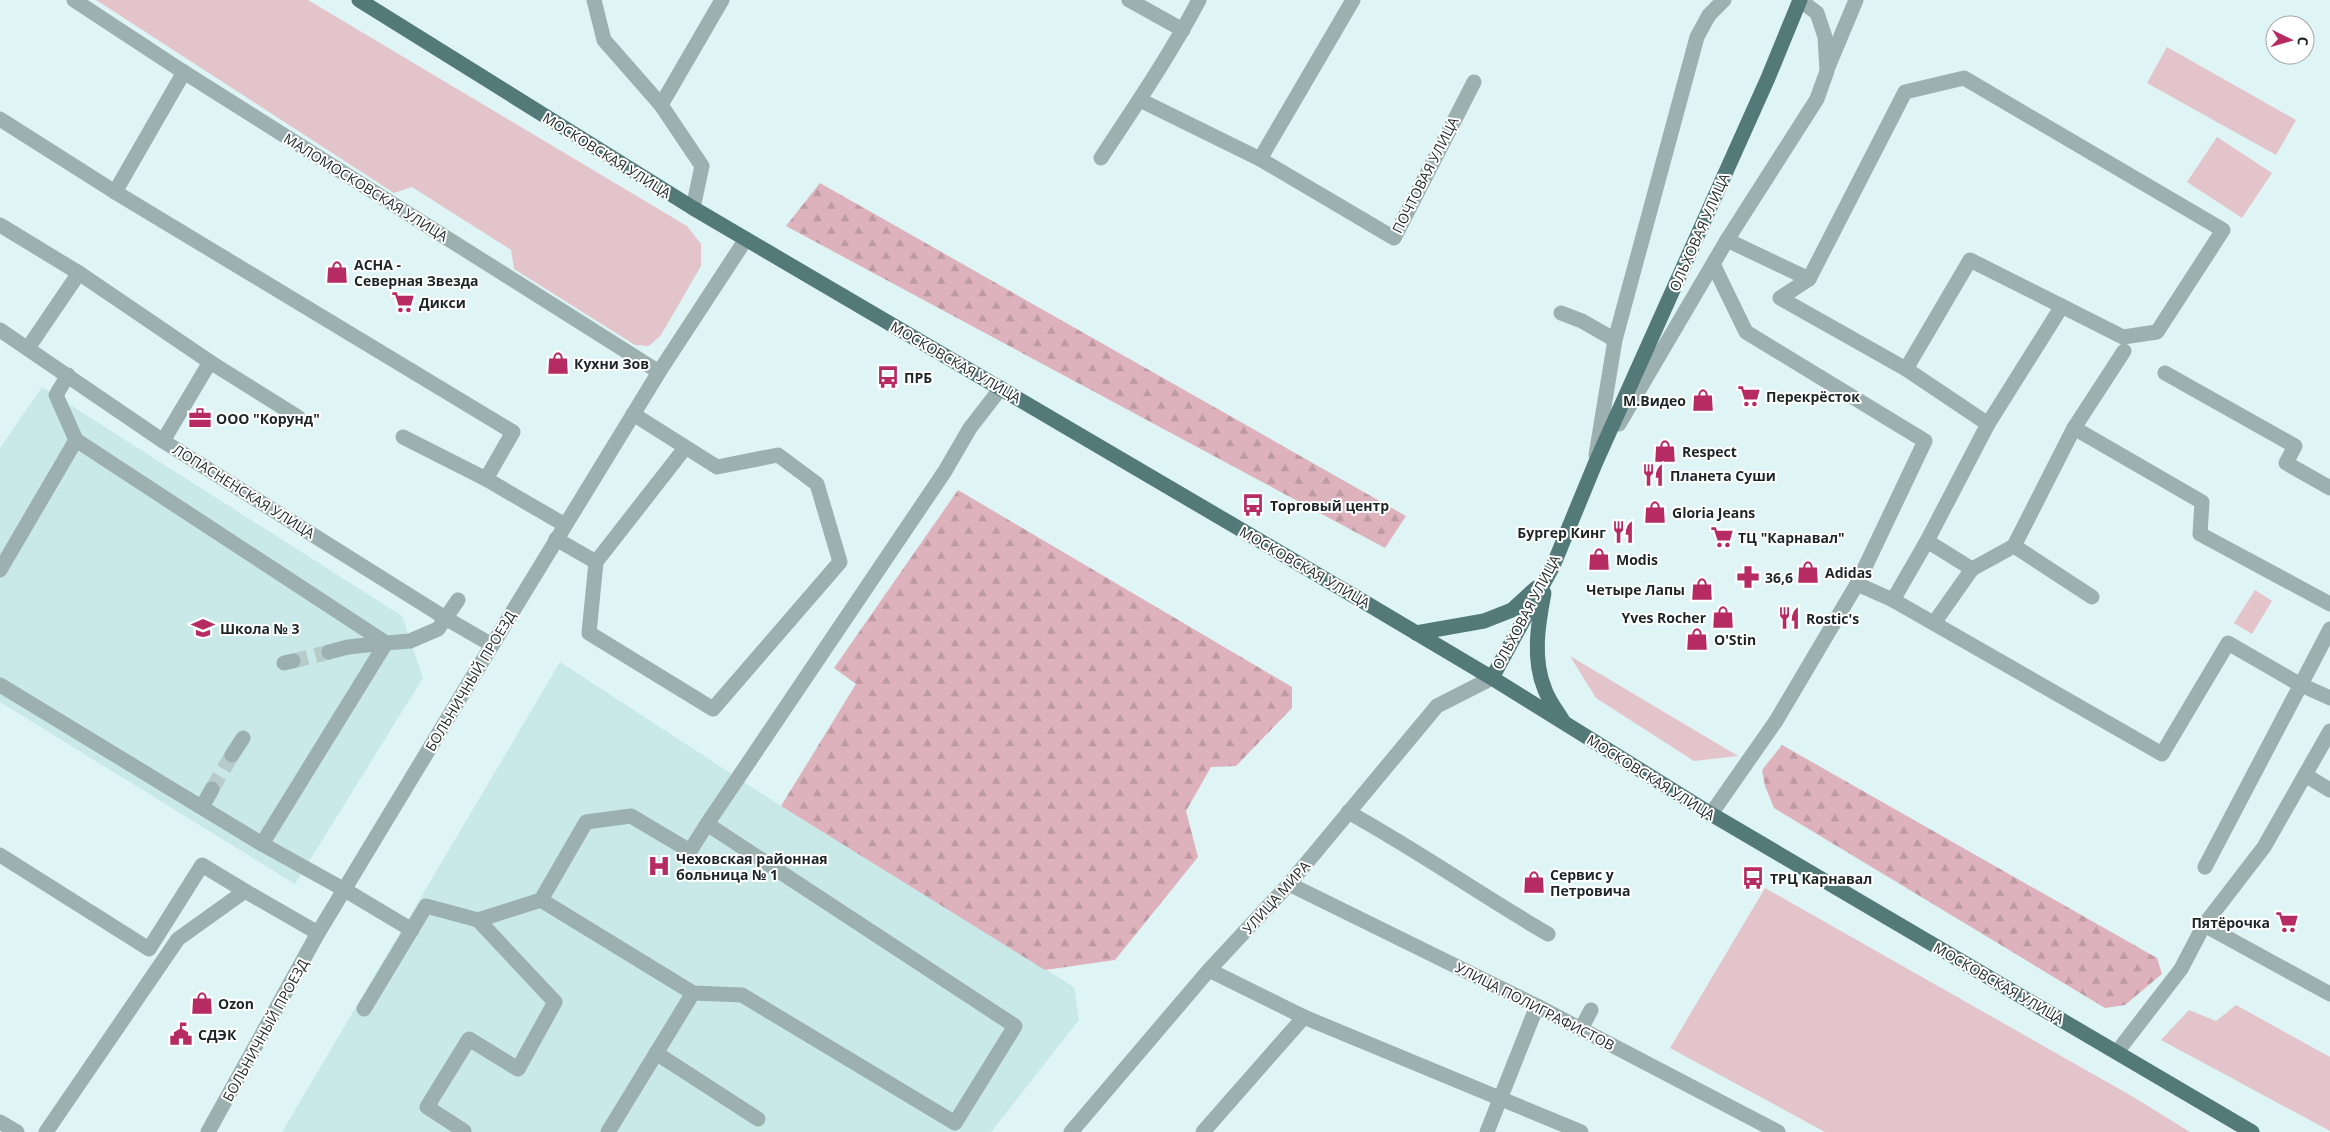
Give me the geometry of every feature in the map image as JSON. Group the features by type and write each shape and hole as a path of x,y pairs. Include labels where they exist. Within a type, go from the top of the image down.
{"main road":[{"name":"МОСКОВСКАЯ УЛИЦА","path":"359,0 693,208 1492,678 1711,814 2252,1132"},
{"name":"ОЛЬХОВАЯ УЛИЦА","path":"1492,678 1546,578 1768,78 1800,0"},
{"path":"1416,633 1484,621 1512,610 1546,578"},
{"path":"1546,578 1538,625 1537,657 1544,690 1563,722"}],"street":[{"name":"МАЛОМОСКОВСКАЯ УЛИЦА","path":"74,0 184,72 659,372"},
{"path":"594,0 604,40 661,105 702,166 693,208"},
{"path":"661,105 722,0"},
{"path":"1129,0 1183,30"},
{"path":"1101,158 1140,100 1199,0"},
{"path":"1260,159 1353,0"},
{"name":"ОЛЬХОВАЯ УЛИЦА","path":"1595,464 1615,340 1697,36 1709,15 1724,0"},
{"name":"ОЛЬХОВАЯ УЛИЦА","path":"1800,0 1817,13 1825,37 1827,71"},
{"name":"ОЛЬХОВАЯ УЛИЦА","path":"1595,464 1727,240 1817,99 1856,0"},
{"path":"115,192 184,72"},
{"path":"1906,369 1970,260 2123,337 2157,332 2223,230 1964,78 1905,92 1809,279 1780,298 1906,369 1988,424"},
{"name":"ПОЧТОВАЯ УЛИЦА","path":"1140,100 1260,159 1394,238 1474,82"},
{"path":"0,120 115,192 513,432 486,479"},
{"path":"0,226 78,273 210,362 298,417"},
{"name":"БОЛЬНИЧНЫЙ ПРОЕЗД","path":"208,1132 318,933 633,414 746,239"},
{"path":"1727,240 1809,279"},
{"path":"1711,814 1776,721 1857,584 1925,441 1746,332 1713,264"},
{"path":"28,348 78,273"},
{"path":"1893,600 1927,541 1988,424 2062,306"},
{"path":"1561,313 1582,321 1615,340"},
{"name":"ЛОПАСНЕНСКАЯ УЛИЦА","path":"0,330 163,441 446,619 492,645"},
{"path":"1934,623 1972,569 2014,546 2074,428 2124,351"},
{"path":"163,441 210,362"},
{"path":"2165,373 2295,446 2286,463 2330,488"},
{"path":"68,376 56,396 76,440 386,644"},
{"path":"478,920 541,900 586,822 631,816 690,851 945,471 970,428 1000,388"},
{"path":"633,414 717,467 778,455 817,484 840,562 713,708 589,633 596,562 686,448"},
{"path":"2074,428 2202,502 2200,534 2330,604"},
{"path":"402,437 486,479 565,525"},
{"path":"0,570 76,440"},
{"path":"556,539 596,562"},
{"path":"1927,541 1972,569"},
{"path":"2014,546 2092,596"},
{"path":"1857,584 1893,600 2162,754 2228,643 2299,684 2330,698"},
{"path":"329,652 348,647 410,641 438,630 458,600"},
{"path":"2205,867 2299,684 2330,629"},
{"path":"262,844 386,644"},
{"name":"УЛИЦА МИРА","path":"1071,1132 1209,970 1289,884 1437,706 1492,678"},
{"path":"0,685 262,844 412,930"},
{"path":"2117,1052 2181,969 2204,925 2264,847 2330,732"},
{"path":"232,755 243,738"},
{"path":"2305,775 2330,790"},
{"path":"202,807 212,789"},
{"path":"1348,812 1403,842 1494,903 1548,934"},
{"path":"541,900 693,993 742,995 955,1123 1014,1026 707,824"},
{"path":"0,855 149,949 202,865 318,933"},
{"name":"УЛИЦА ПОЛИГРАФИСТОВ","path":"1289,884 1581,1029 1750,1126 1778,1132"},
{"path":"46,1132 178,939 245,890"},
{"path":"364,1009 426,906 478,920 555,1002 518,1069 469,1039 426,1107 464,1132"},
{"path":"2204,925 2330,994"},
{"path":"1209,970 1304,1017 1581,1132"},
{"path":"608,1132 693,993"},
{"path":"1487,1132 1537,1006"},
{"path":"1581,1029 1591,1010"},
{"path":"1203,1132 1304,1017"},
{"path":"656,1053 758,1119"},
{"path":"0,1122 17,1132"}],"shaded area":[{"path":"96,0 308,0 687,226 701,244 701,266 661,335 649,346 635,345 514,269 511,250 412,187 394,193"},
{"path":"2167,47 2296,120 2276,155 2147,83"},
{"path":"2217,137 2272,173 2242,218 2187,182"},
{"name":"Школа № 3","path":"42,387 402,616 423,678 295,884 0,702 0,448"},
{"path":"2255,590 2272,601 2252,634 2234,623"},
{"path":"1570,656 1738,756 1694,761 1596,698"},
{"name":"Чеховская районная больница № 1","path":"560,662 781,806 1074,987 1079,1020 991,1132 282,1132"},
{"path":"1765,888 2130,1095 2190,1132 1825,1132 1670,1048"},
{"path":"2236,1005 2330,1057 2330,1131 2161,1040 2189,1010 2216,1021"}],"green space":[{"path":"820,183 1406,516 1385,548 786,226"},
{"path":"958,490 1292,687 1292,708 1236,766 1211,767 1186,811 1198,857 1115,960 1045,970 781,806 856,684 834,668"},
{"path":"1782,745 2157,958 2162,974 2125,1005 2105,1008 1774,808 1765,786 1762,770"}],"tunnel":[{"path":"293,661 329,652"},
{"path":"212,789 232,755"}],"place":[{"name":"АСНА - Северная Звезда","path":"337,272"},
{"name":"Дикси","path":"403,302"},
{"name":"Кухни Зов","path":"558,363"},
{"name":"ПРБ","path":"888,377"},
{"name":"Перекрёсток","path":"1749,396"},
{"name":"М.Видео","path":"1703,400"},
{"name":"ООО \"Корунд\"","path":"200,418"},
{"name":"Respect","path":"1665,451"},
{"name":"Планета Суши","path":"1653,475"},
{"name":"Торговый центр","path":"1253,505"},
{"name":"Gloria Jeans","path":"1655,512"},
{"name":"Бургер Кинг","path":"1623,532"},
{"name":"ТЦ \"Карнавал\"","path":"1722,537"},
{"name":"Modis","path":"1599,559"},
{"name":"Adidas","path":"1808,572"},
{"name":"36,6","path":"1748,577"},
{"name":"Четыре Лапы","path":"1702,589"},
{"name":"Yves Rocher","path":"1723,617"},
{"name":"Rostic's","path":"1789,618"},
{"name":"Школа № 3","path":"203,628"},
{"name":"O'Stin","path":"1697,639"},
{"name":"Чеховская районная больница № 1","path":"659,866"},
{"name":"ТРЦ Карнавал","path":"1753,878"},
{"name":"Сервис у Петровича","path":"1534,882"},
{"name":"Пятёрочка","path":"2287,922"},
{"name":"Ozon","path":"202,1003"},
{"name":"СДЭК","path":"181,1034"}]}
